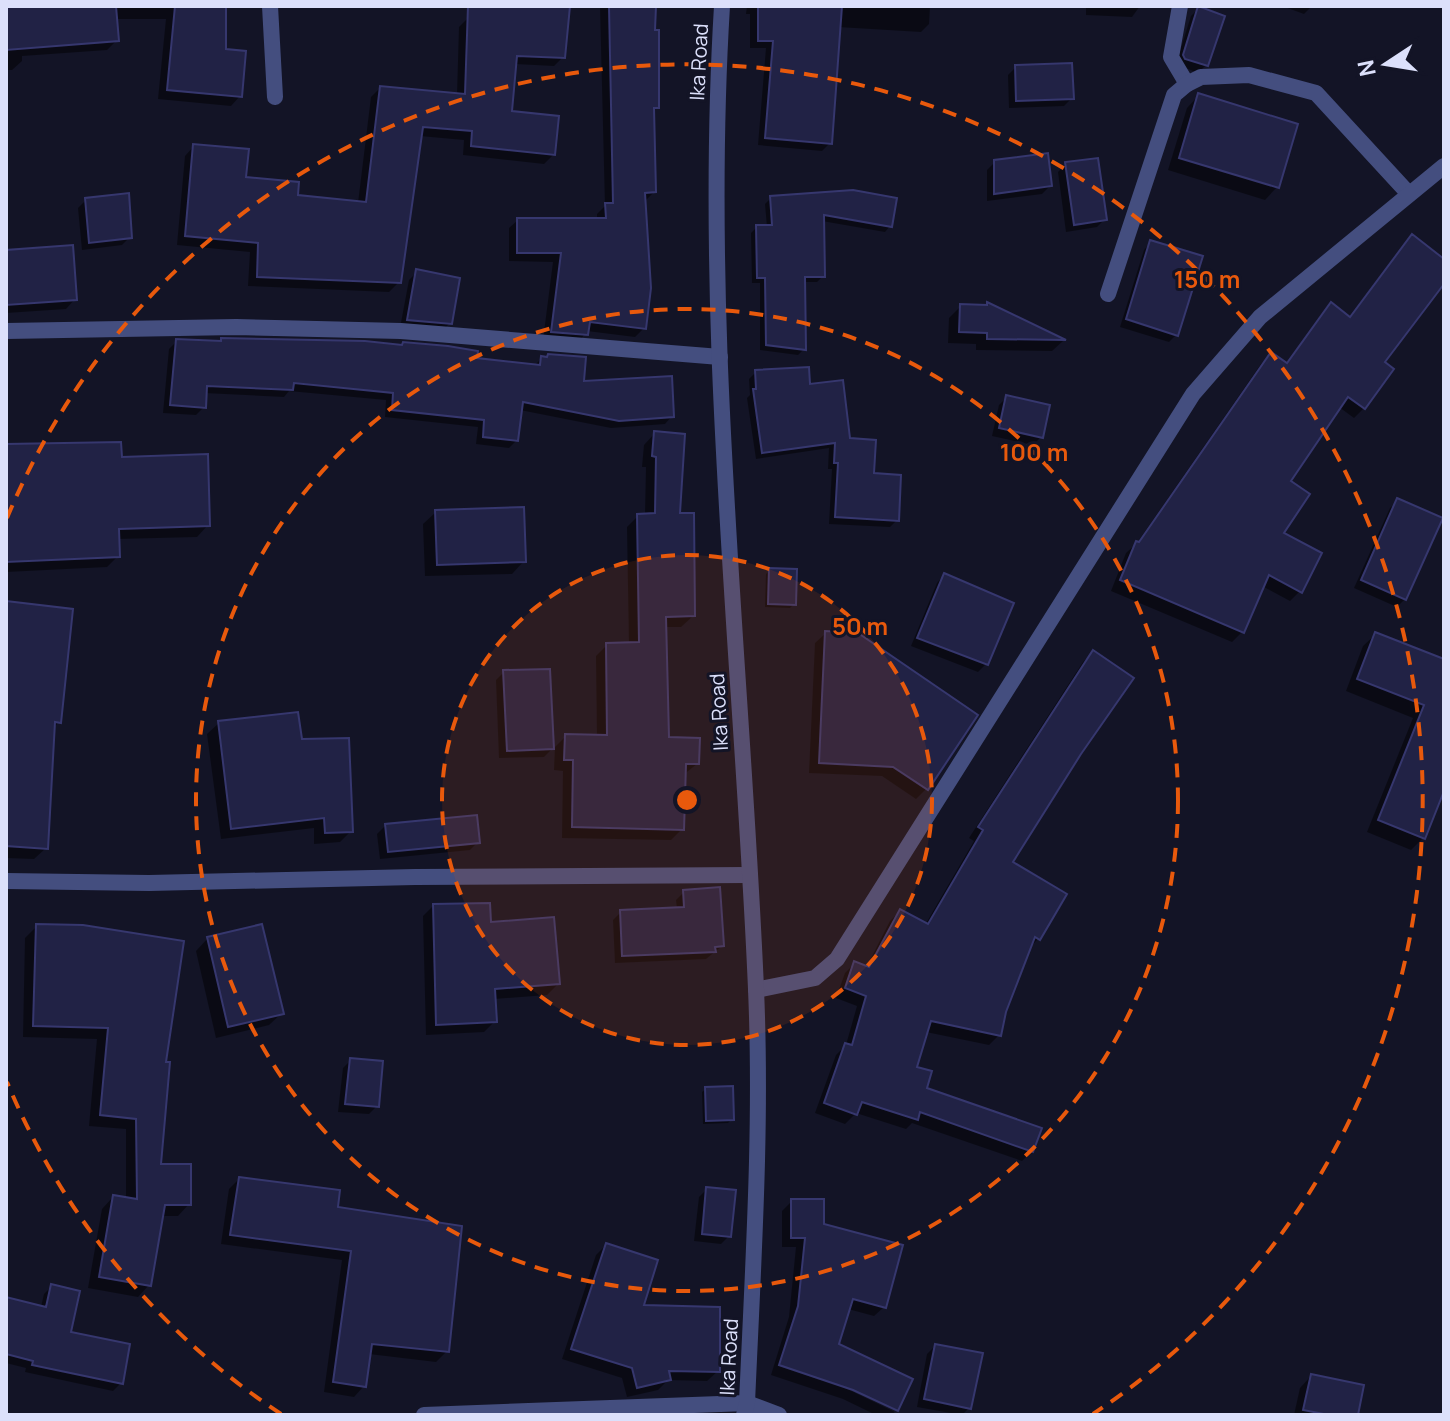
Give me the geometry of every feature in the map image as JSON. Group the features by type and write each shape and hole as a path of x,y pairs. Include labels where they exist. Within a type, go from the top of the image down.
{"street":[{"path":"270,6 275,97"},
{"name":"Ika Road","path":"722,6 717,101 720,357 756,990 758,1128 746,1409"},
{"path":"1180,6 1171,57 1187,84"},
{"path":"1108,294 1174,95 1201,77 1249,75 1316,93 1409,194"},
{"path":"756,990 815,978 837,959 1193,394 1260,317 1444,166"},
{"path":"6,331 236,327 401,331 720,357"},
{"path":"6,881 178,883 415,877 748,875"},
{"path":"424,1415 746,1409 779,1415"}],"building":[{"path":"116,6 119,41 6,50 6,7"},
{"path":"175,6 226,6 226,49 246,51 242,97 167,90"},
{"path":"468,6 570,6 565,58 517,56 512,111 559,116 555,155 471,146 472,131 423,127 401,283 257,277 258,243 185,236 193,144 249,149 246,177 299,182 298,195 366,202 380,86 465,94"},
{"path":"609,6 656,6 655,30 659,30 659,108 654,108 656,192 645,193 651,288 646,329 590,322 588,335 551,332 561,253 517,253 517,218 606,218 605,203 613,203"},
{"path":"758,6 842,6 832,144 765,138 773,41 758,41"},
{"path":"1198,6 1225,16 1208,66 1185,59 1183,55"},
{"path":"1072,63 1074,99 1016,101 1015,65"},
{"path":"1198,93 1298,124 1279,188 1179,158"},
{"path":"1048,153 1052,186 994,194 994,160"},
{"path":"1098,158 1107,220 1074,225 1065,162"},
{"path":"853,190 897,198 892,227 824,215 825,277 805,277 806,350 766,345 765,278 757,278 756,225 772,225 770,196"},
{"path":"129,193 132,238 89,243 85,198"},
{"path":"1412,234 1444,259 1444,284 1385,362 1394,369 1365,409 1348,397 1291,481 1310,494 1284,533 1322,553 1302,593 1269,575 1244,633 1120,580 1136,541 1139,542 1271,352 1287,363 1331,302 1350,317"},
{"path":"1150,240 1203,256 1178,336 1126,319"},
{"path":"73,245 77,300 6,305 6,250"},
{"path":"416,269 460,278 452,324 407,320"},
{"path":"987,302 1066,340 987,339 987,333 959,332 960,304 987,305"},
{"path":"221,338 365,341 402,345 403,342 478,351 477,358 540,365 541,356 547,357 548,354 586,357 584,381 672,376 674,417 619,421 523,402 518,441 483,437 484,420 392,410 393,393 294,383 293,390 207,386 206,408 170,405 176,339 221,341"},
{"path":"809,367 810,384 843,380 850,438 876,440 874,473 901,475 899,521 835,517 838,463 834,463 835,443 762,453 753,389 756,389 755,370"},
{"path":"1006,395 1050,405 1043,438 999,428"},
{"path":"654,431 685,434 680,513 694,513 695,616 666,617 669,737 700,738 699,764 686,764 684,830 572,827 573,760 564,760 565,734 607,735 606,643 639,642 637,514 655,513"},
{"path":"121,442 122,457 208,454 210,526 119,529 120,557 6,562 6,444"},
{"path":"1397,498 1443,518 1406,600 1361,580"},
{"path":"524,507 526,562 437,565 435,510"},
{"path":"769,568 797,569 796,605 768,604"},
{"path":"944,573 1014,603 988,665 917,638"},
{"path":"6,601 73,609 61,723 55,722 48,849 6,846"},
{"path":"825,631 858,633 978,715 928,790 893,767 819,763"},
{"path":"1375,632 1444,659 1444,791 1425,839 1378,820 1424,705 1357,679"},
{"path":"1093,650 1134,678 1081,754 1013,862 1067,894 1040,940 1035,937 1006,1012 1001,1036 931,1021 917,1067 932,1071 927,1088 1042,1128 1033,1152 920,1112 918,1120 862,1102 857,1115 824,1103 845,1043 852,1045 866,996 845,988 854,961 869,967 900,909 928,924 983,830 978,827"},
{"path":"550,669 554,749 507,751 503,670"},
{"path":"298,712 302,739 349,738 353,832 325,833 324,818 231,829 218,721"},
{"path":"477,815 480,843 388,852 385,824"},
{"path":"720,887 724,946 715,947 716,952 622,956 620,910 684,907 683,890"},
{"path":"490,903 491,922 554,917 560,984 495,989 497,1022 436,1025 433,904"},
{"path":"36,924 83,925 184,941 166,1062 170,1062 161,1164 191,1164 191,1205 165,1205 151,1286 99,1277 113,1195 137,1199 136,1119 100,1115 108,1028 33,1026"},
{"path":"262,924 284,1014 228,1027 207,937"},
{"path":"350,1058 383,1061 379,1107 345,1104"},
{"path":"733,1086 734,1120 706,1121 705,1087"},
{"path":"239,1177 340,1190 338,1207 462,1226 449,1352 372,1344 366,1387 333,1382 351,1251 230,1235"},
{"path":"706,1187 736,1190 731,1237 702,1234"},
{"path":"791,1199 824,1199 824,1224 903,1245 886,1308 853,1299 839,1344 913,1379 898,1411 853,1390 779,1365 798,1306 805,1238 791,1238"},
{"path":"606,1243 658,1260 644,1305 720,1307 720,1372 669,1371 671,1380 637,1388 632,1368 571,1349"},
{"path":"51,1284 80,1291 71,1332 130,1344 123,1384 32,1365 33,1361 6,1354 6,1297 46,1307"},
{"path":"935,1344 983,1353 971,1409 924,1399"},
{"path":"1311,1374 1364,1385 1358,1415 1329,1415 1303,1410"}]}
